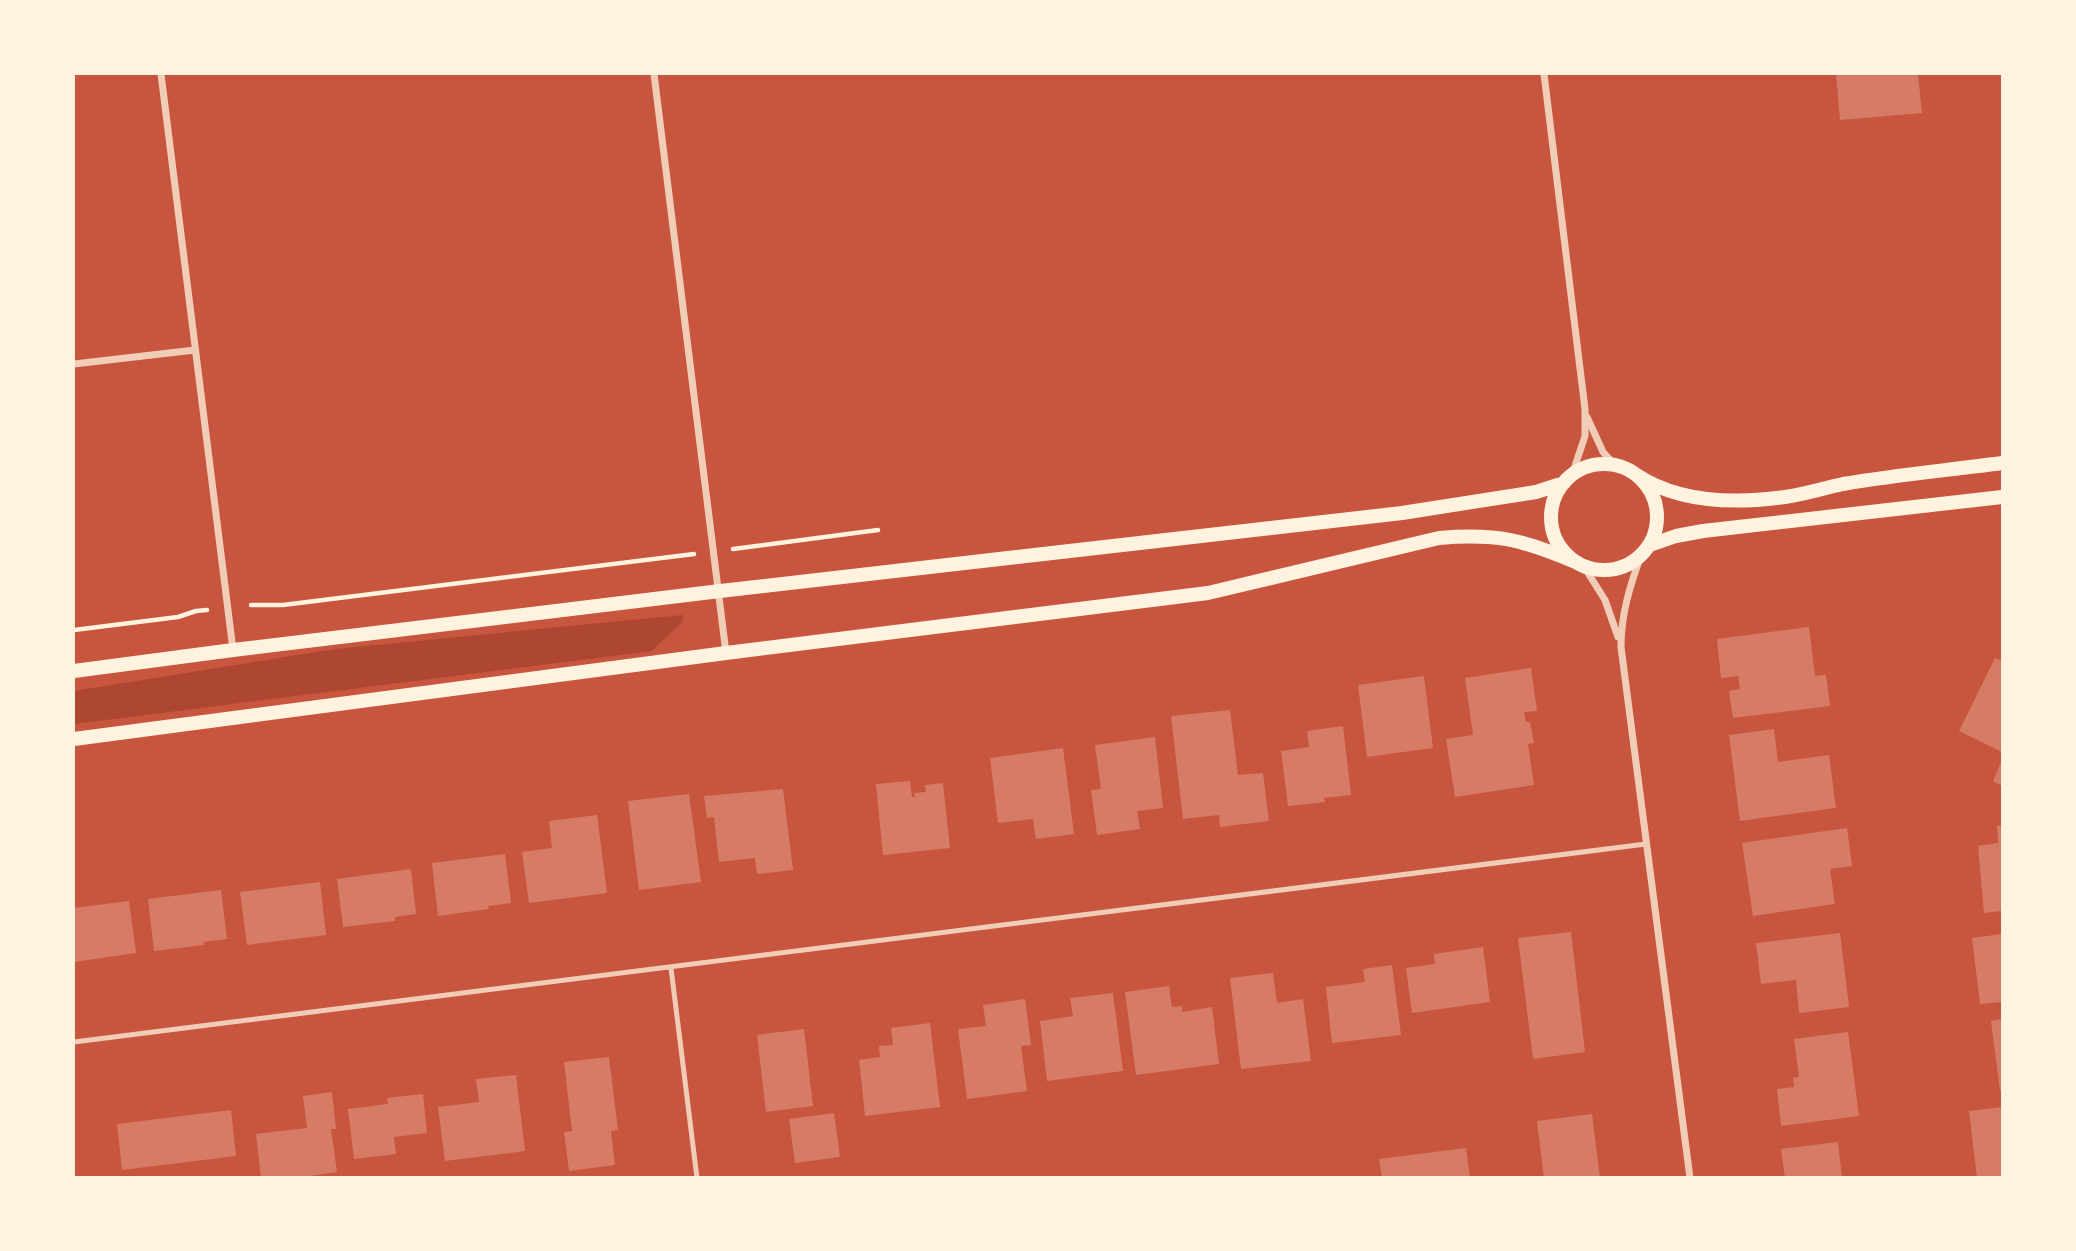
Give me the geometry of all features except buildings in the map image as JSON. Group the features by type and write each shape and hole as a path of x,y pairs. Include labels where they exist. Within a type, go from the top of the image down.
{"main road":[{"path":"74,671 720,591 1402,513 1536,492 1568,479 1585,468 1600,464 1615,465 1652,485 1676,494 1751,500 1786,497 1843,484 2003,463"},
{"path":"1635,474 1647,485 1658,515 1656,531 1645,550"},
{"path":"1568,479 1554,499 1551,517 1554,536 1563,551 1580,564"},
{"path":"74,739 1208,593 1439,538 1476,535 1506,538 1534,544 1598,570 1614,569 1629,564 1645,550 1676,536 1703,531 2003,497"}],"street":[{"path":"161,74 233,650"},
{"path":"654,74 726,653"},
{"path":"1544,74 1585,409 1585,436 1568,479"},
{"path":"74,364 195,350"},
{"path":"1585,409 1603,452 1615,465"},
{"path":"1645,550 1626,597 1621,622 1621,647 1690,1178"},
{"path":"1580,564 1605,600 1621,647"}],"lane":[{"path":"74,1042 1646,844"},
{"path":"671,968 697,1178"}],"path":[{"path":"266,603 283,605 878,530"},
{"path":"74,630 178,617 196,611"}],"shaded area":[{"path":"683,615 682,622 652,651 74,724 74,691 335,649"}]}
